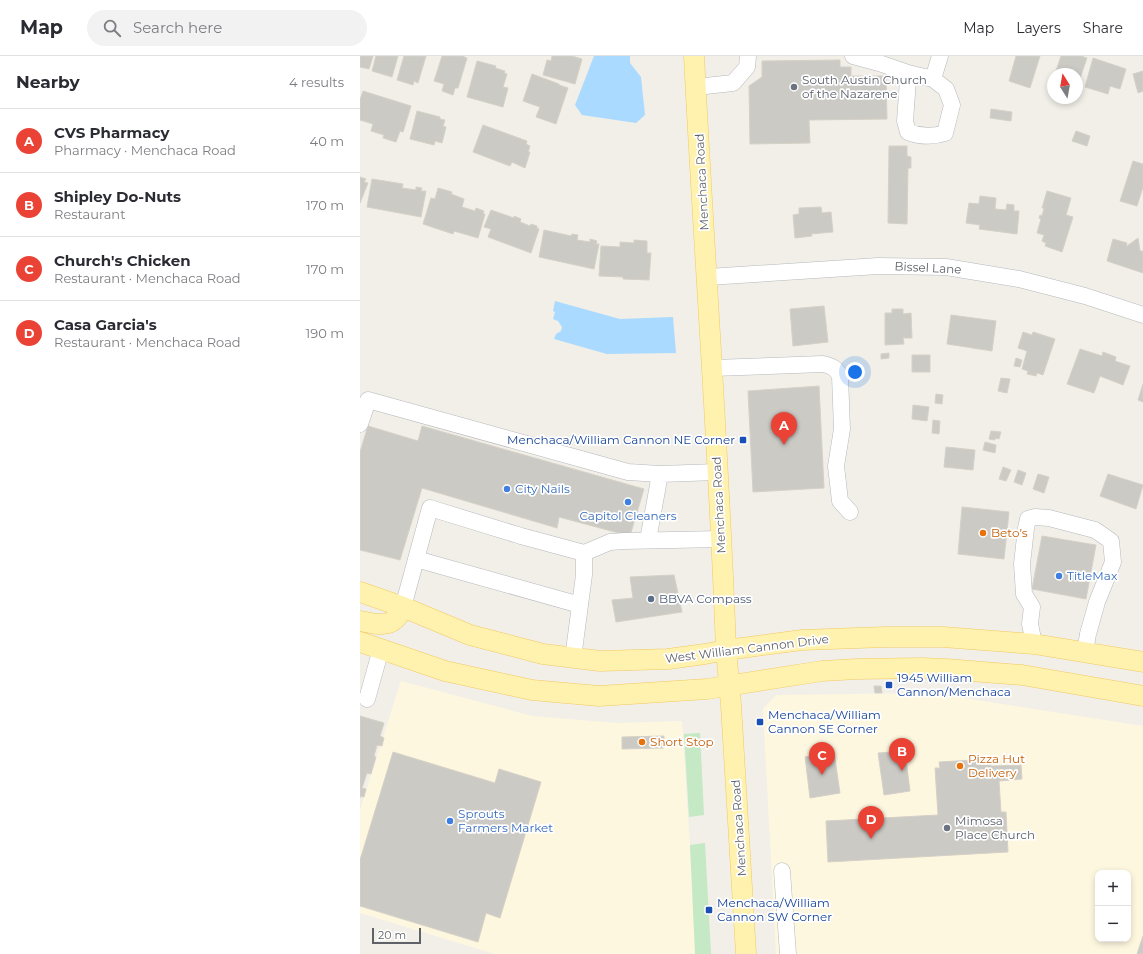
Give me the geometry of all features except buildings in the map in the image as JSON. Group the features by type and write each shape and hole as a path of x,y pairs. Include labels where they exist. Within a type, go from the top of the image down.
{"main road":[{"name":"Menchaca Road","path":"694,56 708,277 726,650 746,954"},
{"name":"West William Cannon Drive","path":"360,592 403,607 470,635 543,654 600,661 668,659 802,640 860,637 944,637 1034,644 1143,662"},
{"path":"360,622 376,625 387,624 395,620 400,615 403,607"},
{"path":"360,642 445,671 532,690 599,696 668,692 729,685 822,671 857,669 946,669 1033,677 1143,696"},
{"path":"1033,677 1034,644"}],"street":[{"path":"696,87 733,83 747,67 748,56"},
{"path":"853,56 933,79 946,89 952,105 945,133 934,136 915,135 908,132 905,121 908,73"},
{"path":"933,79 940,56"},
{"name":"Bissel Lane","path":"708,277 878,266 946,267 1026,281 1085,296 1143,315"},
{"path":"712,368 823,364 832,366 837,370 840,376 842,429 836,466 840,501 850,512"},
{"path":"360,424 368,400 628,472 660,474 717,472"},
{"path":"648,540 660,474"},
{"path":"403,607 430,508 520,536 584,553 610,542 721,539"},
{"path":"1034,644 1030,624 1032,607 1024,594 1022,564 1028,520 1036,517 1049,518 1095,530 1111,541 1113,562 1097,602 1088,634 1085,652"},
{"path":"573,658 584,575 584,553"},
{"path":"416,559 580,605"},
{"path":"367,699 381,649"},
{"path":"782,870 788,954"}],"shaded area":[{"path":"401,681 532,716 616,723 682,721 697,954 495,954 360,913 360,810"},
{"path":"932,693 1143,726 1143,954 776,954 763,709 776,695"}],"green space":[{"path":"700,733 704,815 689,817 684,734"},
{"path":"705,843 711,954 695,954 690,845"}],"water":[{"path":"594,56 630,56 630,63 641,77 645,115 636,123 582,115 575,105"},
{"path":"555,301 620,319 673,317 676,353 607,354 554,339 556,334 561,331 562,327 558,321 553,319 555,312 553,311"}],"place":[{"name":"South Austin Church of the Nazarene","path":"794,87"},
{"name":"Menchaca/William Cannon NE Corner","path":"743,440"},
{"name":"CVS Pharmacy","path":"784,445"},
{"name":"City Nails","path":"507,489"},
{"name":"Capitol Cleaners","path":"628,502"},
{"name":"Beto’s","path":"983,533"},
{"name":"TitleMax","path":"1059,576"},
{"name":"BBVA Compass","path":"651,599"},
{"name":"1945 William Cannon/Menchaca","path":"889,685"},
{"name":"Menchaca/William Cannon SE Corner","path":"760,722"},
{"name":"Short Stop","path":"642,742"},
{"name":"Pizza Hut Delivery","path":"960,766"},
{"name":"Shipley Do-Nuts","path":"902,771"},
{"name":"Church's Chicken","path":"822,775"},
{"name":"Sprouts Farmers Market","path":"450,821"},
{"name":"Mimosa Place Church","path":"947,828"},
{"name":"Casa Garcia's","path":"871,839"},
{"name":"Menchaca/William Cannon SW Corner","path":"709,910"}]}
